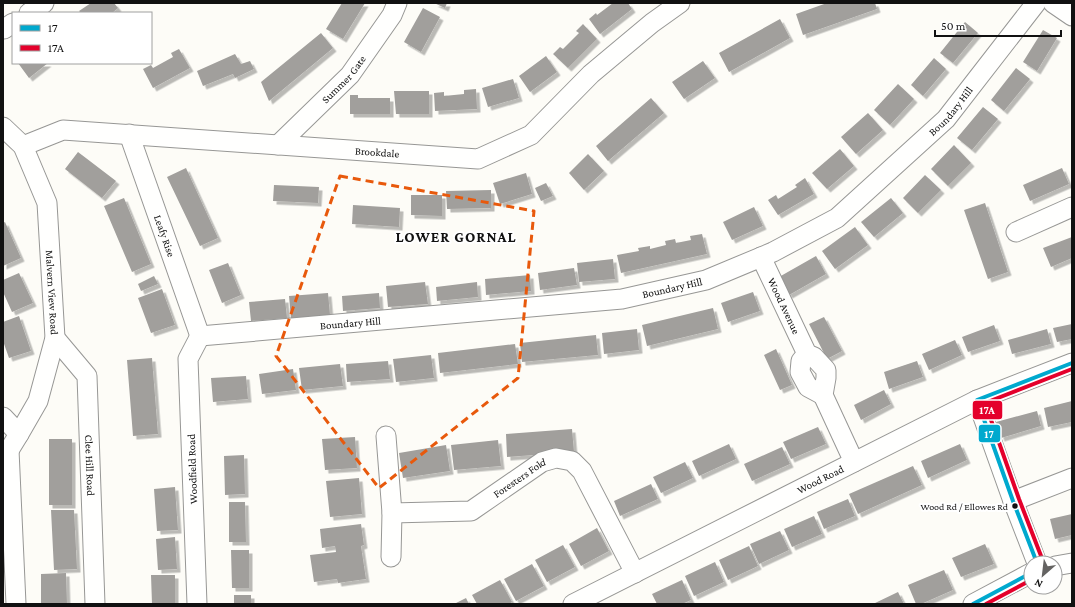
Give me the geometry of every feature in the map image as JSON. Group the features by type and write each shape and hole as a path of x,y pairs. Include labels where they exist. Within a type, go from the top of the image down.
{"street":[{"path":"30,12 44,3"},
{"name":"Summer Gate","path":"278,145 350,75 392,15 397,3"},
{"name":"Brookdale","path":"23,146 63,130 478,160 531,135 591,74 652,23 680,3"},
{"name":"Boundary Hill","path":"200,336 622,299 706,280 773,252 836,218 946,119 1036,3"},
{"path":"1053,3 1072,16"},
{"name":"Malvern View Road","path":"3,127 23,146 47,203 55,338 38,401 6,455"},
{"name":"Leafy Rise","path":"129,134 200,336"},
{"path":"1016,232 1072,207"},
{"name":"Wood Avenue","path":"761,257 807,354 814,357 826,370 823,395 854,462"},
{"name":"Woodfield Road","path":"197,604 188,359 200,336"},
{"name":"Clee Hill Road","path":"55,338 87,376 96,604"},
{"name":"Wood Road","path":"573,604 977,400 1072,363"},
{"path":"977,400 1034,555"},
{"path":"3,417 19,434"},
{"path":"386,436 392,513 391,556"},
{"path":"6,455 16,604"},
{"name":"Foresters Fold","path":"392,513 471,511 542,462 556,458 572,461 582,471 635,573"},
{"path":"1013,501 1072,478"},
{"path":"973,604 1023,576"}],"highlighted area":[{"path":"340,176 534,211 518,378 379,488 276,356"}],"building":[{"path":"91,3 114,3 118,8 113,12 79,11"},
{"path":"342,3 365,3 343,39 326,29"},
{"path":"434,3 447,3 445,8"},
{"path":"613,3 628,3 632,9 600,34 589,19"},
{"path":"827,3 875,3 877,9 803,35 796,14"},
{"path":"423,8 440,17 421,52 404,42"},
{"path":"780,19 790,38 729,72 719,53"},
{"path":"965,22 978,33 953,63 940,53"},
{"path":"583,24 597,39 568,68 553,54 560,47 563,49 579,33 576,31"},
{"path":"1043,30 1057,38 1037,71 1023,62"},
{"path":"321,33 333,48 269,101 261,82"},
{"path":"179,49 190,68 153,88 143,69 151,65 153,68 173,57 171,53"},
{"path":"235,54 241,64 250,61 254,69 235,78 233,74 203,86 197,71"},
{"path":"546,56 557,72 530,92 519,76"},
{"path":"934,58 946,69 923,96 911,85"},
{"path":"703,61 715,78 684,99 672,82"},
{"path":"19,64 47,64 29,78"},
{"path":"1016,68 1030,79 1004,111 991,100"},
{"path":"513,79 519,98 488,107 482,88"},
{"path":"898,84 914,99 890,125 874,110"},
{"path":"476,89 477,109 435,111 434,93 444,92 444,96 464,94 464,90"},
{"path":"394,91 429,91 429,114 396,114"},
{"path":"350,95 358,95 358,98 390,98 390,114 350,114"},
{"path":"651,98 664,113 608,161 596,146"},
{"path":"983,107 998,119 972,150 957,138"},
{"path":"868,113 883,130 856,154 841,137"},
{"path":"954,145 971,163 948,186 931,169"},
{"path":"840,149 854,166 827,189 812,173"},
{"path":"78,152 116,181 102,198 65,169"},
{"path":"588,154 604,171 584,190 569,173"},
{"path":"186,168 218,238 200,246 167,177"},
{"path":"1062,168 1069,184 1030,201 1023,185"},
{"path":"526,173 532,194 500,204 493,183"},
{"path":"925,175 941,190 918,213 903,198"},
{"path":"805,178 814,194 778,215 768,200 776,195 778,199 797,187 795,185"},
{"path":"546,183 553,196 541,201 535,188"},
{"path":"274,185 319,187 318,203 273,201"},
{"path":"491,190 491,208 447,209 446,191"},
{"path":"411,195 442,195 442,216 411,215"},
{"path":"124,198 151,264 132,272 104,206"},
{"path":"891,198 903,213 874,237 861,222"},
{"path":"985,203 1008,272 988,279 964,210"},
{"path":"353,205 400,208 399,227 352,224"},
{"path":"754,207 763,226 732,240 723,222"},
{"path":"5,222 21,258 3,266 3,223"},
{"path":"855,227 868,245 835,269 822,251"},
{"path":"702,234 707,254 621,273 617,255 639,251 638,248 650,246 650,249 666,245 665,241 675,239 676,243 691,240 690,236"},
{"path":"1072,237 1072,258 1051,267 1043,248"},
{"path":"816,256 826,274 789,295 779,277"},
{"path":"613,259 615,279 579,282 577,263"},
{"path":"228,263 241,295 222,303 209,270"},
{"path":"574,268 577,285 540,290 538,273"},
{"path":"19,273 33,303 12,312 3,292 3,280"},
{"path":"530,275 531,291 486,295 485,279"},
{"path":"154,276 158,284 141,291 138,284"},
{"path":"425,282 428,304 388,307 386,286"},
{"path":"477,282 478,297 437,301 436,287"},
{"path":"162,289 175,325 151,333 138,298"},
{"path":"753,292 760,311 728,322 721,303"},
{"path":"328,293 330,315 291,319 289,296"},
{"path":"379,293 380,308 343,311 342,296"},
{"path":"285,299 287,318 251,321 249,302"},
{"path":"713,308 718,329 647,346 642,325"},
{"path":"19,316 31,351 9,358 3,341 3,322"},
{"path":"824,317 842,351 827,359 809,324"},
{"path":"1072,324 1072,339 1057,342 1053,328"},
{"path":"994,325 1000,341 968,352 962,337"},
{"path":"637,329 639,350 604,354 602,333"},
{"path":"1047,329 1051,344 1012,354 1008,340"},
{"path":"596,335 598,355 522,362 520,343"},
{"path":"955,340 962,355 929,370 922,354"},
{"path":"515,344 518,364 440,373 438,353"},
{"path":"776,349 792,385 780,390 764,355"},
{"path":"431,355 434,378 396,382 393,359"},
{"path":"152,358 158,434 133,436 127,360"},
{"path":"388,361 390,379 347,382 346,364"},
{"path":"917,361 923,377 889,389 884,372"},
{"path":"340,364 343,386 302,390 299,368"},
{"path":"293,369 296,390 262,394 259,374"},
{"path":"246,376 248,399 213,402 211,378"},
{"path":"884,390 891,404 861,420 854,405"},
{"path":"1072,401 1072,422 1048,427 1044,408"},
{"path":"1037,411 1041,426 1001,438 996,422"},
{"path":"818,427 826,444 791,459 783,442"},
{"path":"572,429 574,452 507,457 506,434"},
{"path":"355,437 357,468 325,470 322,439"},
{"path":"49,439 72,439 72,505 49,505"},
{"path":"498,440 501,466 454,470 451,445"},
{"path":"729,444 736,459 699,476 692,461"},
{"path":"960,444 967,460 928,478 921,461"},
{"path":"446,445 450,471 403,478 399,453"},
{"path":"782,447 790,464 752,481 744,464"},
{"path":"244,455 245,494 225,495 224,456"},
{"path":"685,462 693,478 661,493 653,477"},
{"path":"913,466 922,485 858,514 849,494"},
{"path":"359,478 362,514 330,517 326,481"},
{"path":"651,484 658,499 620,516 614,501"},
{"path":"175,487 178,530 157,531 154,489"},
{"path":"848,499 855,516 824,529 817,512"},
{"path":"229,502 245,502 246,542 229,542"},
{"path":"51,510 74,510 77,569 54,570"},
{"path":"1072,514 1072,535 1055,539 1050,519"},
{"path":"814,516 822,534 792,547 784,529"},
{"path":"361,524 364,545 361,546 366,579 338,583 337,579 314,582 310,555 336,552 335,546 322,548 320,529"},
{"path":"597,528 609,551 581,566 569,544"},
{"path":"780,531 789,550 759,564 750,544"},
{"path":"175,537 177,569 158,570 156,539"},
{"path":"985,544 994,564 961,577 952,558"},
{"path":"563,545 575,567 547,582 535,560"},
{"path":"749,546 758,566 728,580 719,560"},
{"path":"231,550 249,550 249,588 232,588"},
{"path":"715,562 724,582 694,596 685,576"},
{"path":"532,564 544,586 516,601 504,579"},
{"path":"944,570 953,590 921,604 916,604 908,585"},
{"path":"66,573 67,604 41,604 41,574"},
{"path":"151,575 175,575 175,604 152,604"},
{"path":"500,580 512,602 509,604 477,604 472,595"},
{"path":"682,580 691,600 682,604 657,604 652,594"},
{"path":"898,592 904,604 873,604"},
{"path":"234,595 251,595 251,604 234,604"},
{"path":"466,598 469,604 454,604"}],"transit line":[{"name":"17","path":"1034,555 977,400 1072,363"},
{"name":"17A","path":"1041,555 985,403 1072,369"},
{"name":"17","path":"973,604 1023,577"},
{"name":"17A","path":"986,604 1023,584"}],"place":[{"name":"Wood Rd / Ellowes Rd","path":"1015,506"}],"district":[{"name":"LOWER GORNAL","path":"456,237"}]}
